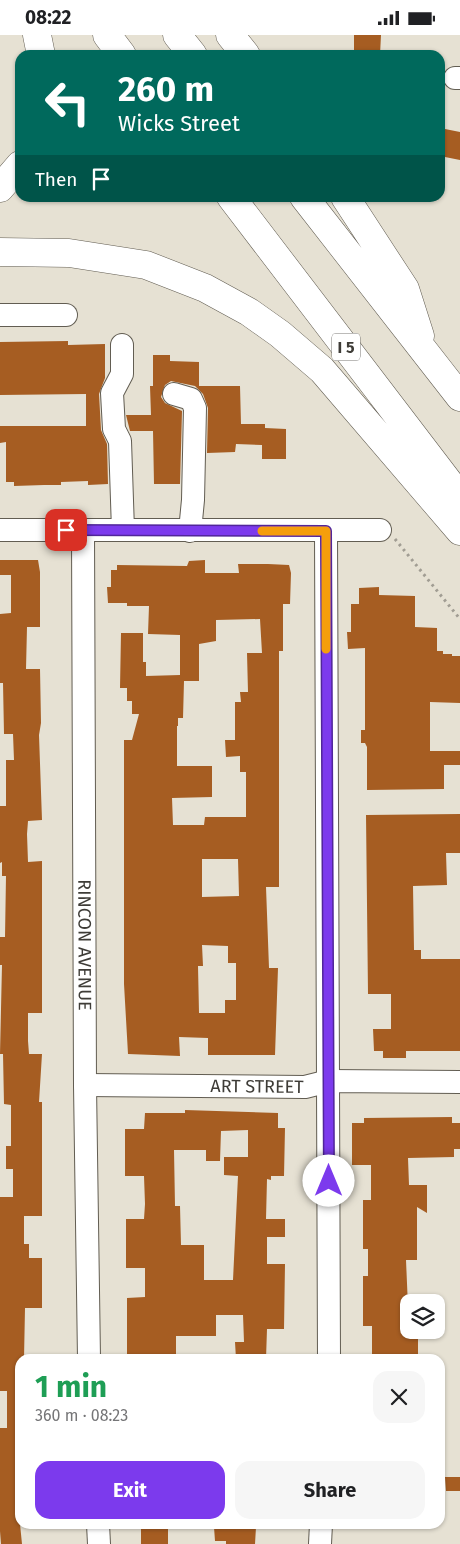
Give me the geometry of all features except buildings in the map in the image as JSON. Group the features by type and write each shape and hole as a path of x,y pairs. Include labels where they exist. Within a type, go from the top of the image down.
{"highway":[{"path":"37,35 40,50"},
{"path":"107,35 118,50"},
{"path":"177,35 188,50"},
{"path":"230,35 242,50"},
{"path":"0,188 15,171"},
{"name":"I 5","path":"235,202 460,497"},
{"path":"308,202 460,397"},
{"path":"348,202 405,289 425,353"},
{"path":"0,253 69,253 146,265 206,288 249,312 280,334 322,370 460,531"}],"street":[{"path":"0,315 66,315"},
{"path":"122,345 122,374 112,393 112,420 120,441 122,531"},
{"path":"174,394 191,399 195,408 193,500 190,531"},
{"path":"0,530 380,530"},
{"name":"RINCON AVENUE","path":"83,530 85,1085 89,1354"},
{"path":"326,531 326,817 329,1081 328,1354"},
{"name":"ART STREET","path":"85,1085 305,1087 329,1081 460,1081"},
{"path":"98,1529 99,1544"},
{"path":"320,1544 321,1529"}],"path":[{"path":"380,530 392,536 460,619"}],"slow traffic":[{"path":"262,531 326,531 326,649"}],"route":[{"path":"66,530 326,531 329,1181"}]}
